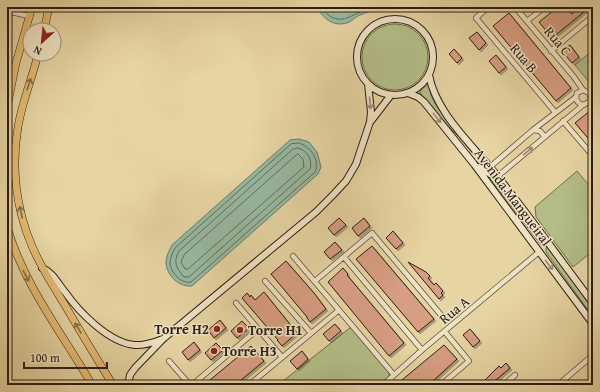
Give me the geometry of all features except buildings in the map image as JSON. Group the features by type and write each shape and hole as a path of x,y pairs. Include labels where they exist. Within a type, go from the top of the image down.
{"main road":[{"path":"7,107 16,64 32,7"},
{"path":"46,22 50,7"},
{"path":"36,62 23,102 18,128 15,171 16,193 22,220 42,268 113,385"},
{"path":"7,227 13,248 41,304 92,385"}],"street":[{"name":"Rua B","path":"488,7 476,18 555,112"},
{"name":"Rua C","path":"515,7 583,90"},
{"path":"527,21 545,7"},
{"path":"7,11 29,16"},
{"path":"551,51 593,16"},
{"path":"396,19 408,21 419,28 428,38 432,50 433,62 429,74 424,82 416,89 408,93 391,95 378,91 368,84 360,73 357,61 358,48 363,36 371,27 383,21 396,19"},
{"name":"Avenida Mangueiral","path":"429,74 435,96 445,112 498,176 593,305"},
{"path":"128,385 130,375 135,368 162,339 316,212 346,181 356,164 370,122 371,112 368,84"},
{"path":"474,164 490,174 498,176 563,121 583,105 587,104 592,99 589,93 583,90 577,93 576,97 555,112 490,167"},
{"name":"Avenida Mangueiral","path":"408,93 418,97 424,102 474,164 593,324"},
{"path":"370,122 391,95"},
{"path":"576,97 579,104 583,105"},
{"path":"563,121 593,156"},
{"path":"533,130 540,131 545,137"},
{"path":"315,281 372,233 441,315"},
{"path":"539,252 544,245 545,238"},
{"name":"Rua A","path":"383,385 422,350 539,252"},
{"path":"293,256 394,375"},
{"path":"344,257 422,350"},
{"path":"42,268 51,274 80,310 92,322 114,338 124,343 136,345 147,344 162,339"},
{"path":"266,281 311,333"},
{"path":"236,303 282,357"},
{"path":"585,312 587,307 593,305"},
{"path":"250,385 339,310"},
{"path":"169,361 191,385 258,329"},
{"path":"441,385 469,361 445,332"},
{"path":"558,385 593,355"},
{"path":"504,385 515,375"}],"shaded area":[{"path":"389,24 401,24 413,29 423,39 428,51 426,70 413,85 401,90 389,90 377,85 367,75 362,63 362,51 367,39 377,29"},
{"path":"593,50 593,87 575,65"},
{"path":"428,84 435,104 490,173 420,93 420,91"},
{"path":"577,171 593,190 593,251 573,267 536,217 535,207"},
{"path":"488,176 498,181 527,222 541,245"},
{"path":"546,244 593,310 593,317 546,252"},
{"path":"351,327 389,372 389,378 381,385 278,385"}],"water":[{"path":"316,7 385,7 364,13 348,22 337,24 329,21"},
{"path":"299,139 309,142 317,152 321,167 318,174 192,286 183,285 174,280 167,268 166,263 167,256 172,245 290,140"}],"place":[{"name":"Torre H2","path":"217,329"},
{"name":"Torre H1","path":"240,330"},
{"name":"Torre H3","path":"214,351"}]}
